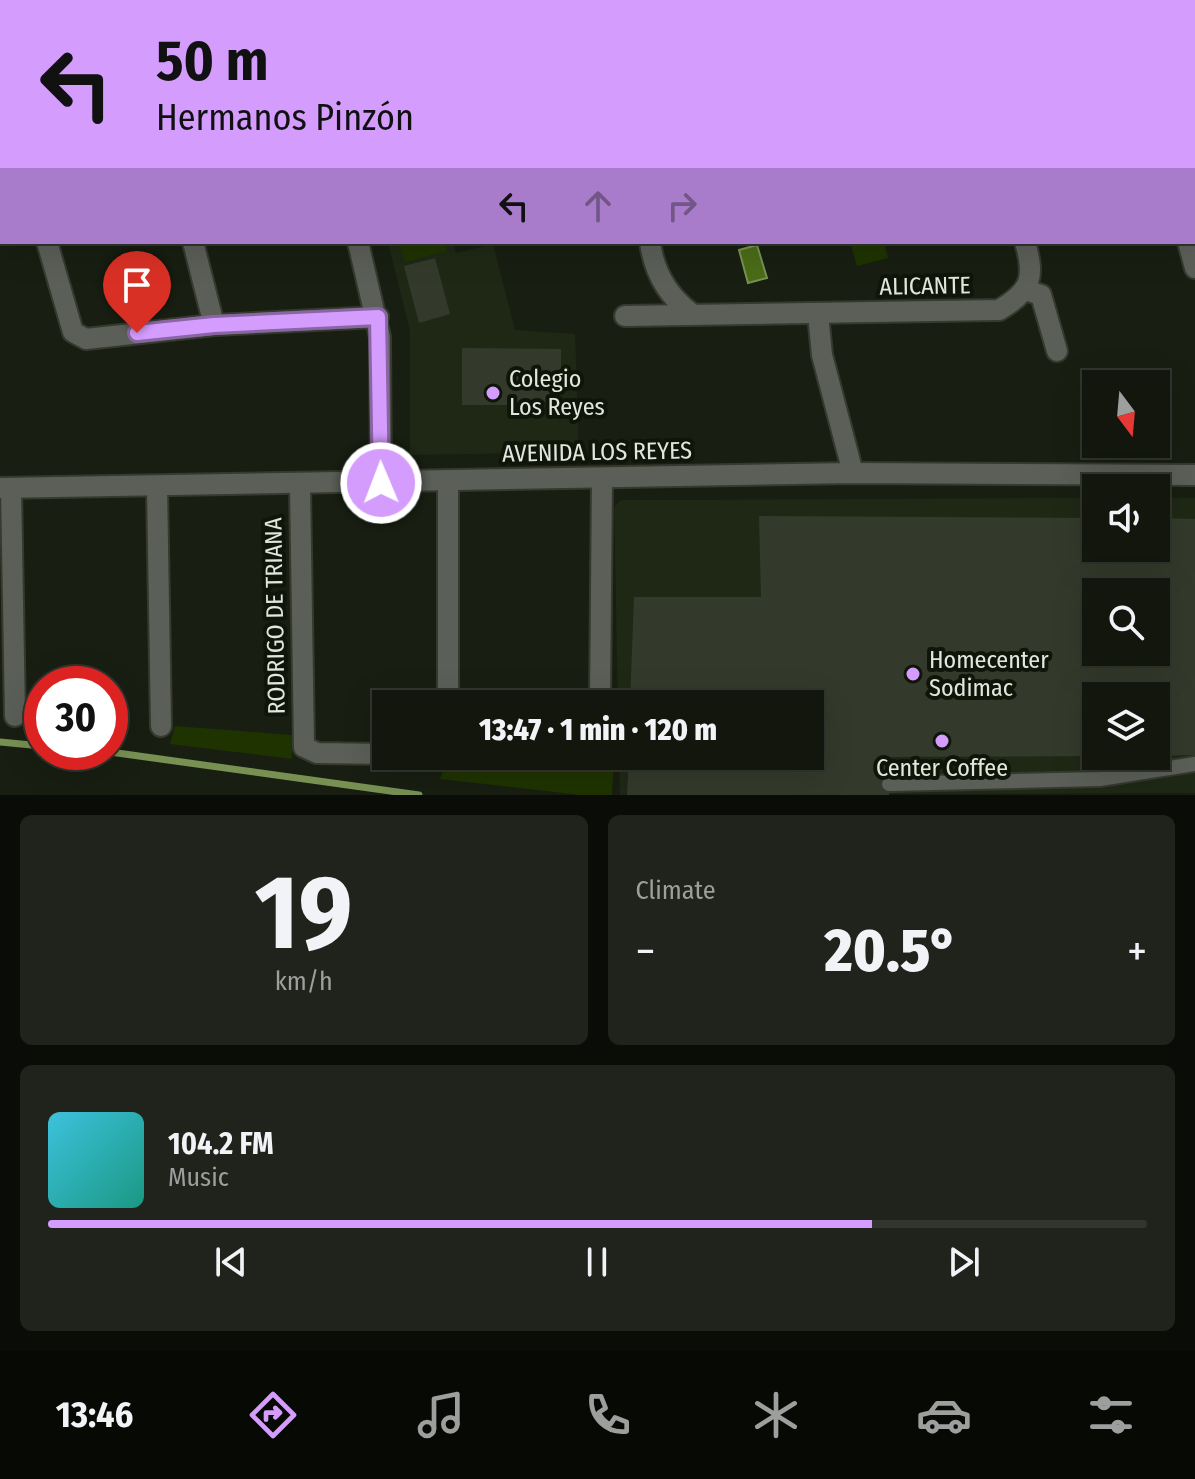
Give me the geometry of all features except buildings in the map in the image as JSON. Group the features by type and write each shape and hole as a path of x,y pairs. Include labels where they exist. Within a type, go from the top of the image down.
{"street":[{"path":"48,244 73,332 86,339 214,325 378,317"},
{"path":"194,244 214,325"},
{"path":"359,244 378,317 381,483"},
{"path":"650,244 652,260 673,299 691,313"},
{"path":"1026,244 1032,268 1026,290 1041,295 1057,351"},
{"path":"1189,244 1195,268"},
{"name":"ALICANTE","path":"625,316 999,310 1026,290"},
{"path":"818,314 822,355 853,473"},
{"name":"AVENIDA LOS REYES","path":"5,488 853,473 1195,475"},
{"path":"600,690 602,478"},
{"path":"448,482 448,690"},
{"name":"RODRIGO DE TRIANA","path":"300,485 304,747 317,753 372,754"},
{"path":"157,486 161,726"},
{"path":"5,488 15,716"}],"lane":[{"path":"889,784 1100,779 1195,764"}],"shaded area":[{"name":"Colegio Los Reyes","path":"388,244 454,244 456,253 493,244 515,330 575,334 579,452 410,455 410,331"},
{"path":"400,244 445,244 447,251 405,262"},
{"path":"851,244 884,244 888,258 857,266"},
{"path":"757,245 767,278 748,283 739,250"},
{"name":"Homecenter Sodimac","path":"1082,498 1082,562 1170,562 1170,498 1195,498 1195,793 620,795 619,770 824,770 824,690 618,690 614,507 621,500"},
{"path":"175,726 292,735 292,759 170,744"},
{"path":"444,770 613,770 612,795 580,795 440,779"}],"waterway":[{"path":"0,742 24,744"},
{"path":"128,755 419,795"}],"place":[{"name":"Colegio Los Reyes","path":"493,393"},
{"name":"Homecenter Sodimac","path":"913,674"},
{"name":"Center Coffee","path":"942,741"}],"route":[{"path":"137,333 334,317 378,317 381,483"}]}
